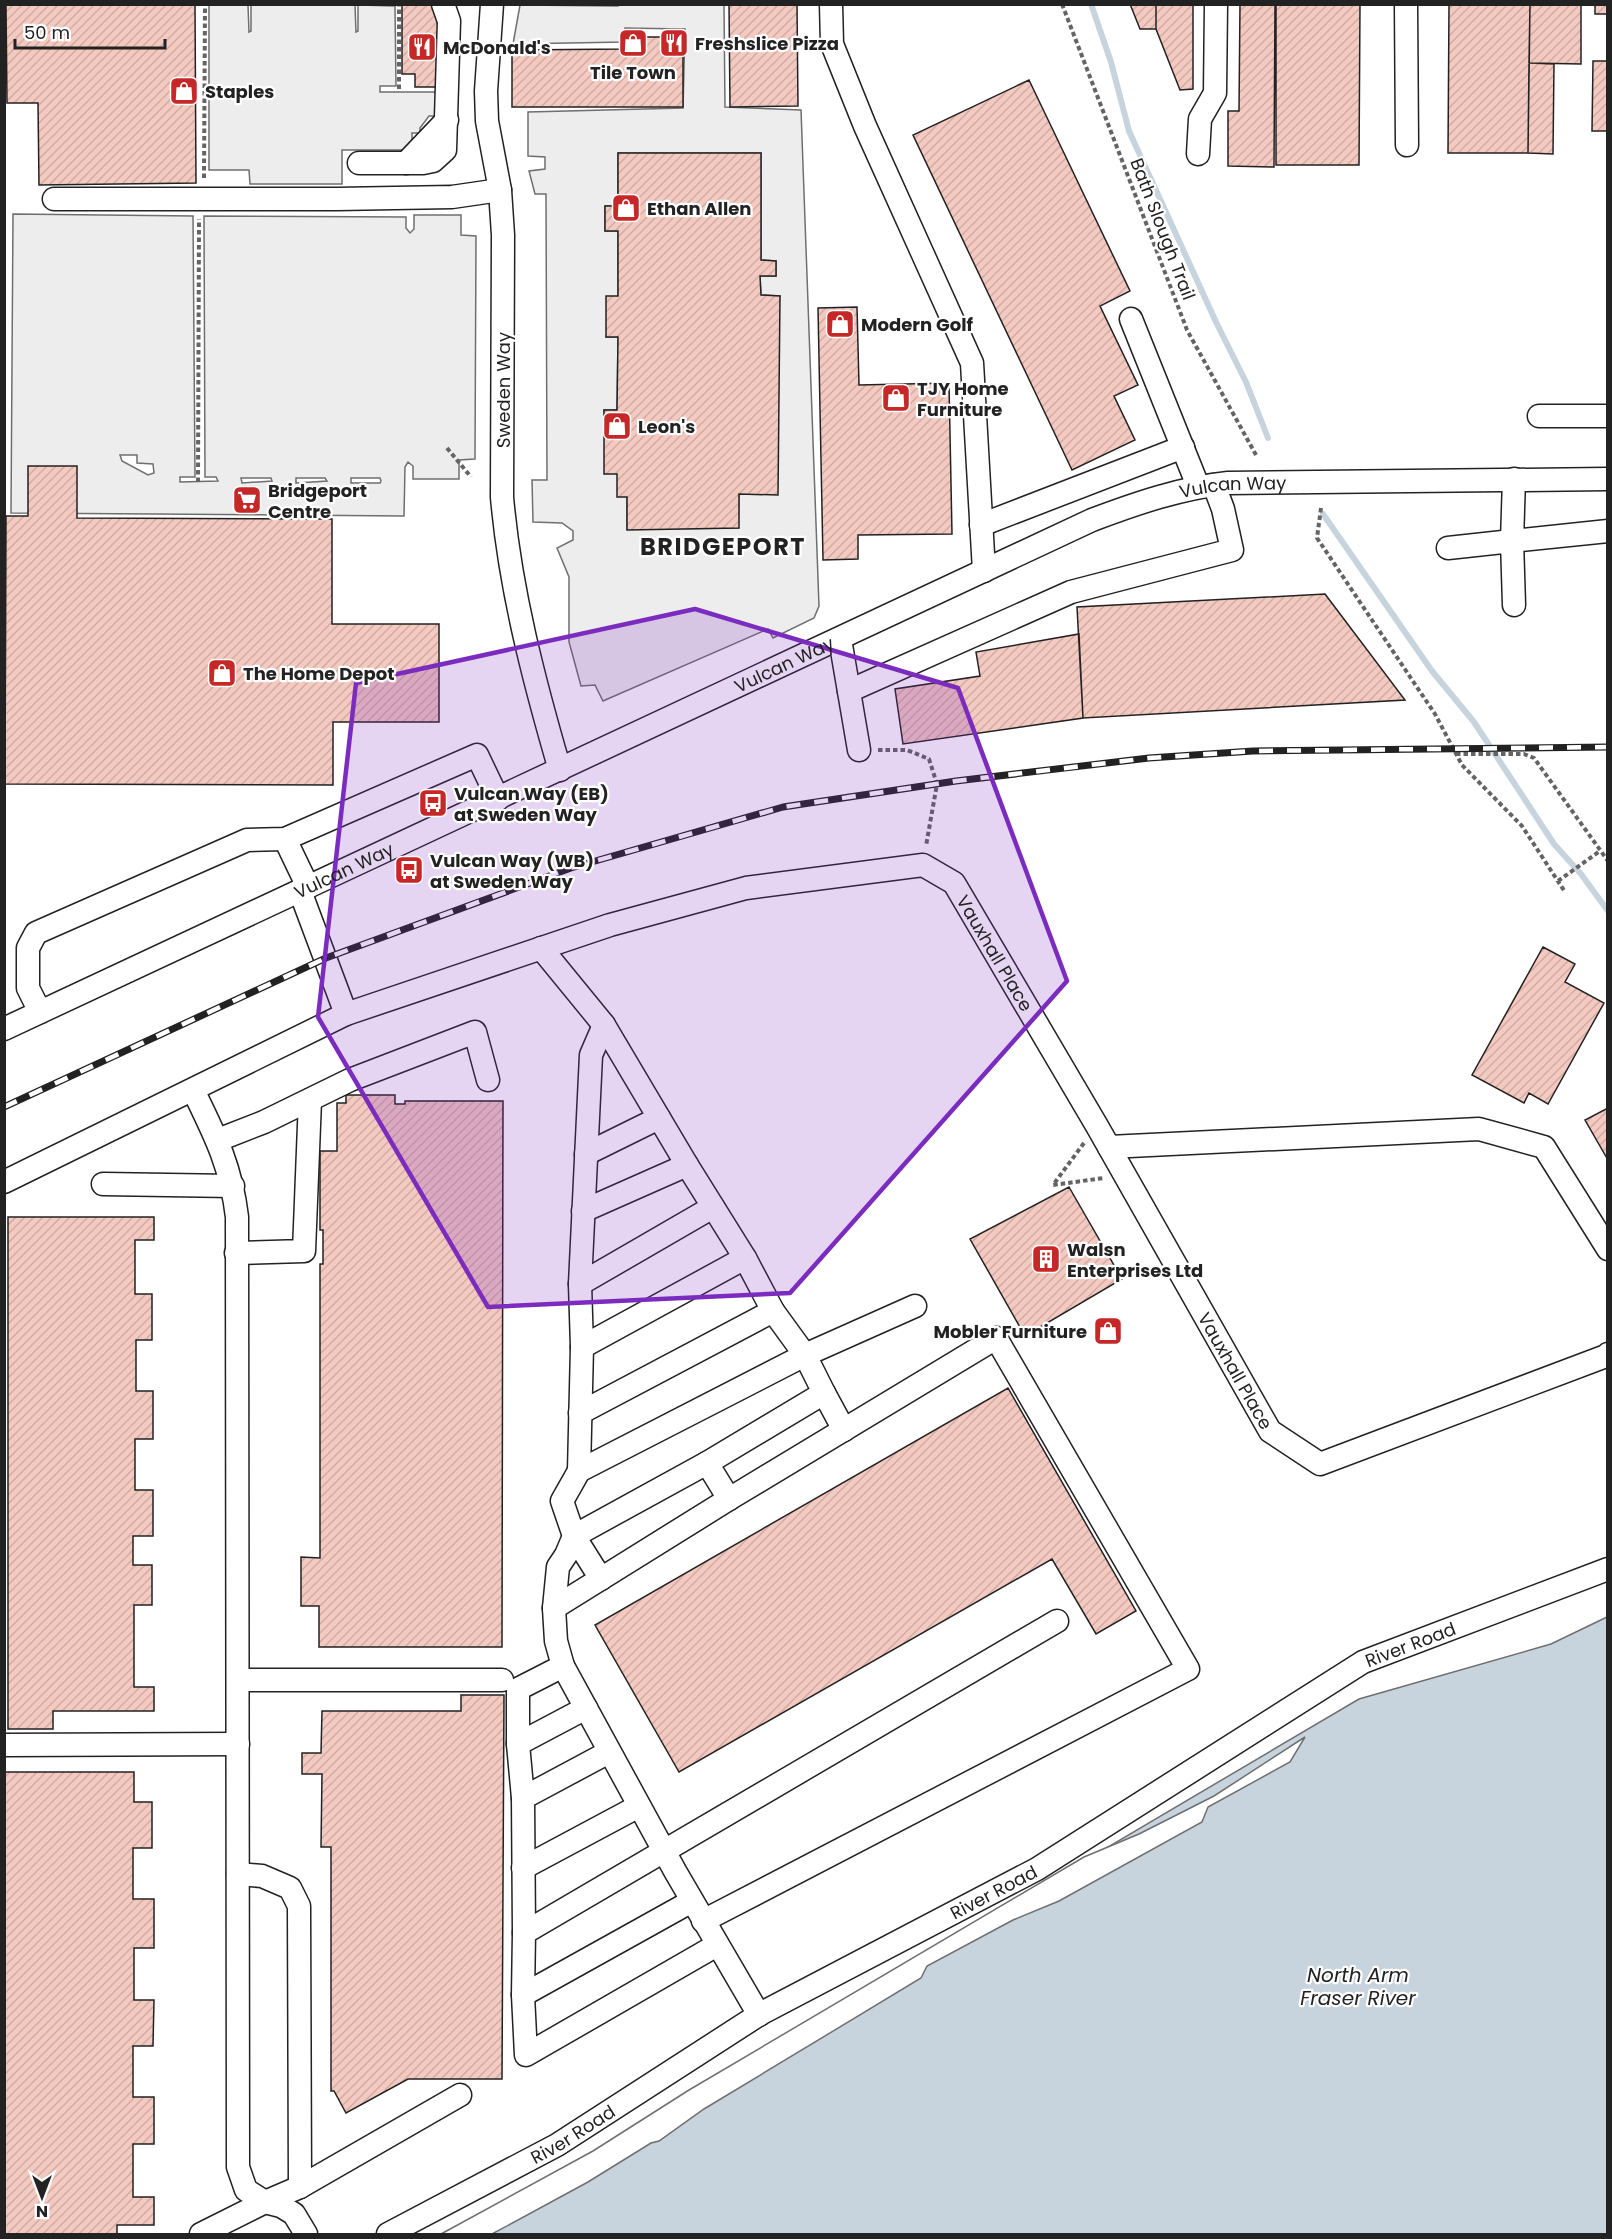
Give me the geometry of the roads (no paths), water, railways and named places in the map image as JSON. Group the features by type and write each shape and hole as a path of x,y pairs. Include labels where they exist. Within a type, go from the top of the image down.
{"street":[{"path":"359,163 423,163 433,161 440,156 446,144 449,21 443,4"},
{"name":"Sweden Way","path":"492,4 487,60 487,121 500,190 503,235 502,497 506,536 518,604 560,770"},
{"path":"831,4 832,44 865,126 972,363 984,571"},
{"path":"1198,154 1200,119 1215,93 1216,4"},
{"path":"1406,4 1407,145"},
{"path":"54,199 452,197 500,190"},
{"path":"849,691 1071,592 1232,550 1223,509 1183,447 1131,319"},
{"path":"1539,416 1608,416"},
{"path":"981,525 1183,447"},
{"path":"1514,479 1512,541 1514,605"},
{"name":"Vulcan Way","path":"4,1029 984,571 1139,502 1206,485 1255,482 1608,479"},
{"path":"1448,548 1608,531"},
{"path":"840,639 859,750"},
{"path":"40,1012 28,988 28,948 36,933 247,840 285,839 477,755 498,799"},
{"path":"285,839 346,1014"},
{"name":"Vauxhall Place","path":"541,948 610,925 746,888 923,865 954,884 1097,1126 1270,1431 1320,1464 1606,1356 1608,1353"},
{"path":"4,1182 346,1014 541,948 604,1025 745,1258 773,1311 805,1355 844,1430"},
{"path":"601,1579 574,1536 562,1502 579,1471 582,1347 580,1284 591,1055 604,1025"},
{"path":"218,1140 264,1122 350,1080 475,1032 488,1080"},
{"path":"193,1090 218,1140 233,1186 237,1217 238,2167 246,2190 265,2202 281,2206 294,2214 306,2235"},
{"path":"236,1253 304,1251 310,1100"},
{"path":"586,1154 659,1118"},
{"path":"1109,1147 1479,1129 1544,1148 1608,1248"},
{"path":"583,1211 687,1165"},
{"path":"103,1184 233,1186"},
{"path":"580,1284 713,1207"},
{"path":"582,1347 745,1258"},
{"path":"579,1471 805,1355 915,1306"},
{"path":"580,1413 773,1311"},
{"path":"554,1608 996,1338 1188,1669 703,1921"},
{"path":"759,2014 663,1851 563,1666 556,1641 554,1608 558,1567 574,1536 707,1463 824,1393"},
{"path":"707,1463 729,1499"},
{"name":"River Road","path":"388,2235 557,2145 759,2014 1037,1869 1363,1662 1608,1569"},
{"path":"524,1933 1057,1621"},
{"path":"563,1666 518,1689 518,1744 523,1798 523,1995 526,2055 717,1946"},
{"path":"238,1680 502,1680"},
{"path":"518,1744 586,1708"},
{"path":"4,1745 238,1744"},
{"path":"523,1798 609,1752"},
{"path":"523,1868 639,1806"},
{"path":"238,1874 262,1876 290,1888 299,1906 300,2187"},
{"path":"523,1995 692,1901"},
{"path":"201,2235 300,2187 460,2095"}],"water":[{"name":"North Arm Fraser River","path":"1607,1617 1607,2234 444,2234 594,2153 691,2093 1359,1699 1551,1644"}],"waterway":[{"path":"1091,4 1111,62 1129,131 1216,322 1246,382 1268,438"},
{"path":"1323,514 1432,671 1474,722 1554,844 1581,874 1608,911"}],"railway":[{"path":"4,1107 326,958 571,868 783,807 956,781 1149,758 1253,751 1608,747"}],"place":[{"name":"Tile Town","path":"633,43"},
{"name":"Freshslice Pizza","path":"674,43"},
{"name":"McDonald's","path":"422,47"},
{"name":"Staples","path":"184,91"},
{"name":"Ethan Allen","path":"626,208"},
{"name":"Modern Golf","path":"840,324"},
{"name":"TJY Home Furniture","path":"896,398"},
{"name":"Leon's","path":"617,426"},
{"name":"Bridgeport Centre","path":"247,500"},
{"name":"The Home Depot","path":"222,673"},
{"name":"Vulcan Way (EB) at Sweden Way","path":"433,803"},
{"name":"Vulcan Way (WB) at Sweden Way","path":"409,870"},
{"name":"Walsn Enterprises Ltd","path":"1046,1259"},
{"name":"Mobler Furniture","path":"1108,1331"}],"district":[{"name":"BRIDGEPORT","path":"723,546"}]}
